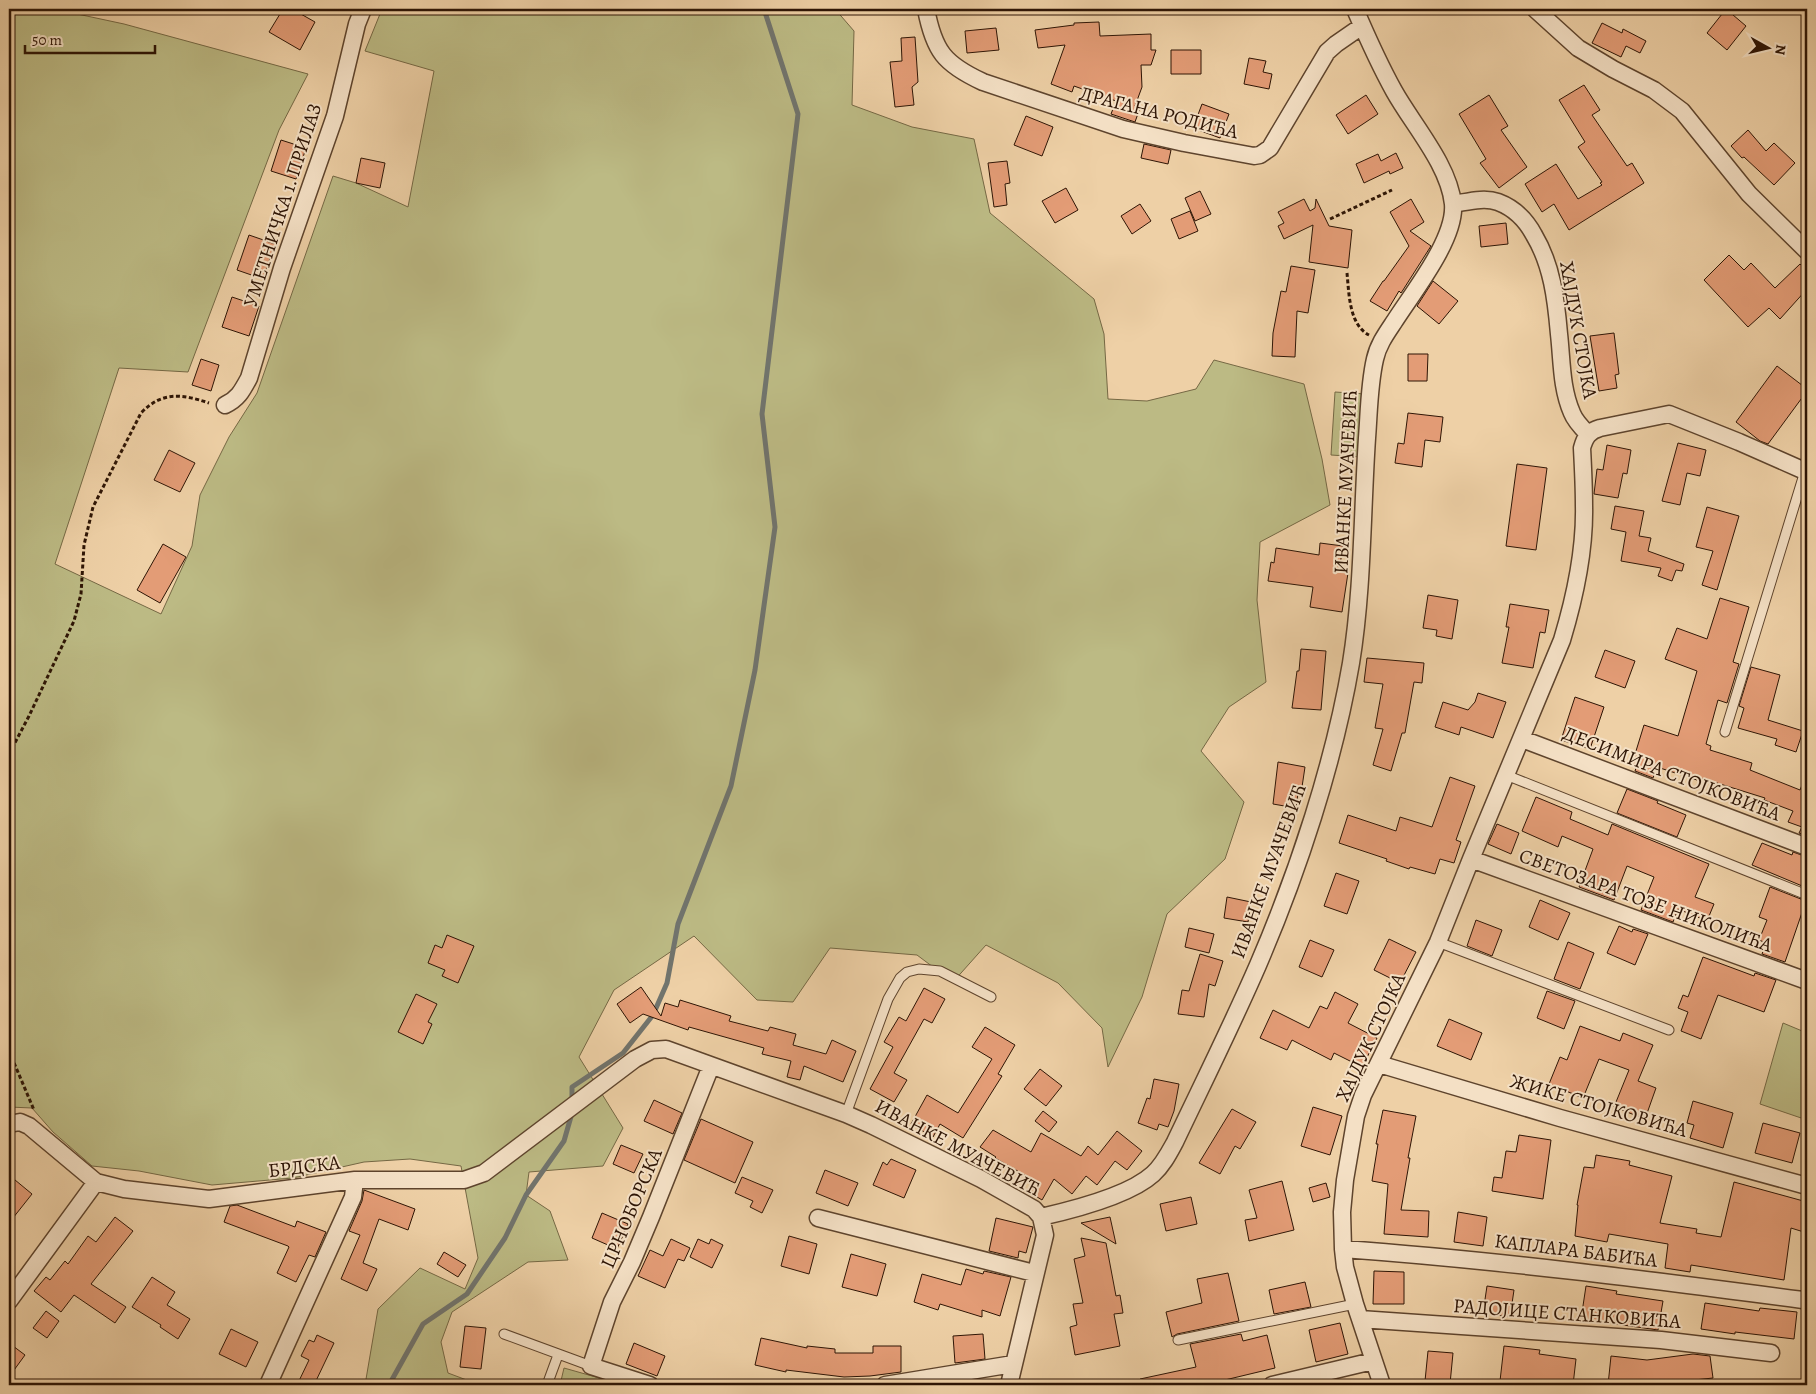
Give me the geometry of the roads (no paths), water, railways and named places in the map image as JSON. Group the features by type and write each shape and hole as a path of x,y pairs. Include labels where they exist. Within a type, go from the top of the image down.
{"street":[{"name":"УМЕТНИЧКА 1. ПРИЛАЗ","path":"225,405 234,401 240,395 249,378 282,268 335,116 357,24 363,9"},
{"name":"ДРАГАНА РОДИЋА","path":"926,9 931,35 940,52 965,73 977,79 1123,129 1184,144 1254,156 1260,155 1270,148 1327,52 1362,26"},
{"name":"ИВАНКЕ МУАЧЕВИЋ","path":"355,1180 456,1181 484,1173 635,1059 658,1049 676,1052 846,1114 981,1179 1034,1209 1041,1217 1078,1209 1137,1186 1153,1174 1164,1162 1257,966 1281,907 1323,783 1351,662 1360,579 1365,478 1375,356 1381,343 1443,246 1451,225 1453,204 1451,192 1441,169 1395,94 1372,50 1355,9"},
{"path":"1535,9 1578,48 1654,90 1682,111 1749,194 1807,251"},
{"name":"ХАЈДУК СТОЈКА","path":"1382,1385 1358,1312 1345,1266 1343,1249 1342,1212 1347,1159 1356,1116 1363,1095 1438,942 1470,859 1562,640 1573,604 1581,556 1584,508 1582,448 1588,434 1572,414 1566,392 1549,266 1541,246 1524,219 1498,202 1481,200 1453,204"},
{"path":"1588,434 1600,428 1669,414 1730,438 1806,472"},
{"name":"ДЕСИМИРА СТОЈКОВИЋА","path":"1522,739 1807,847"},
{"name":"СВЕТОЗАРА ТОЗЕ НИКОЛИЋА","path":"1470,859 1807,981"},
{"name":"ЖИКЕ СТОЈКОВИЋА","path":"1379,1064 1560,1118 1807,1186"},
{"name":"ЦРНОБОРСКА","path":"591,1366 612,1302 636,1253 711,1066"},
{"name":"БРДСКА","path":"9,1124 14,1122 26,1124 41,1134 96,1182 124,1189 209,1199 355,1180 353,1197 268,1385"},
{"path":"9,1301 96,1182"},
{"path":"1009,1385 1034,1273 1045,1235 1041,1217"},
{"path":"818,1218 1034,1273"},
{"name":"КАПЛАРА БАБИЋА","path":"1343,1249 1446,1256 1803,1300"},
{"name":"РАДОЈИЦЕ СТАНКОВИЋА","path":"1358,1312 1661,1340 1771,1353"},
{"path":"1272,1385 1373,1361"},
{"path":"885,1385 1013,1364"},
{"path":"591,1366 650,1385"}],"lane":[{"path":"1726,732 1806,472"},
{"path":"1506,775 1807,894"},
{"path":"1438,942 1669,1030"},
{"path":"846,1114 888,999 900,978 907,972 929,968 940,971 992,997"},
{"path":"1178,1340 1358,1312"},
{"path":"504,1334 591,1366"},
{"path":"547,1385 558,1355"}],"waterway":[{"path":"572,1098 572,1087 623,1053 653,1015 667,983 678,924 731,786 755,670 775,527 762,414 798,114 764,9"},
{"path":"389,1385 423,1324 467,1294 505,1238 526,1195 564,1141 572,1113"}]}
